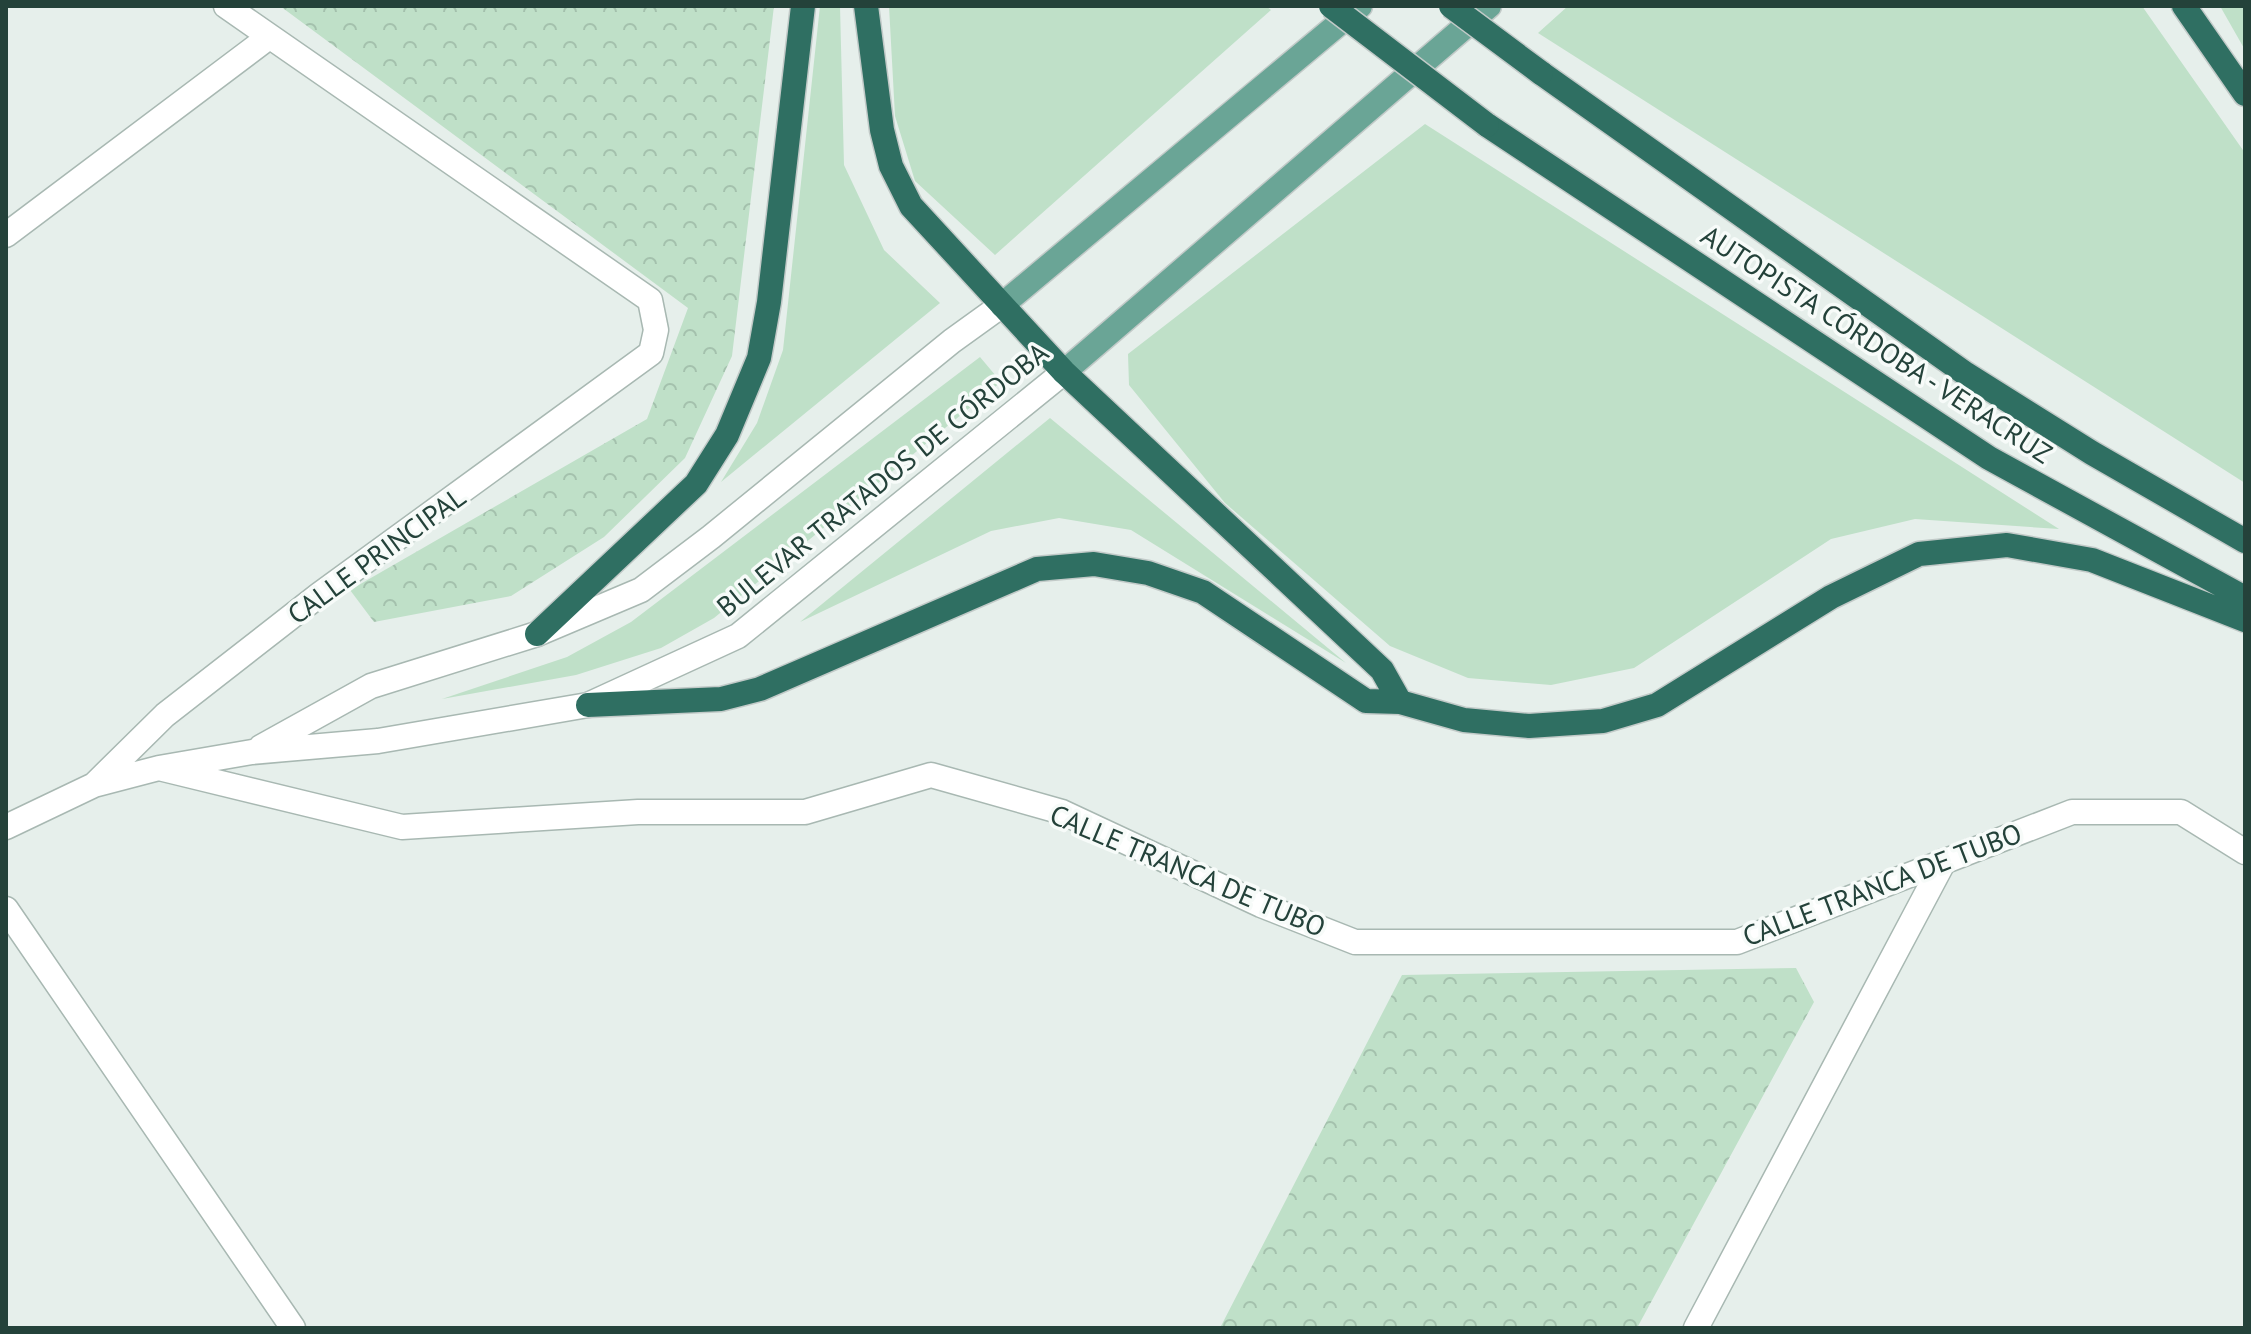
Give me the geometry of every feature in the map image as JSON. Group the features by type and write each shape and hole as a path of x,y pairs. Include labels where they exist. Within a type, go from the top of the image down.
{"highway":[{"path":"537,634 696,484 727,435 759,358 769,302 803,6"},
{"path":"866,6 882,130 891,166 911,206 1064,372 1382,670 1400,702"},
{"name":"AUTOPISTA CÓRDOBA - VERACRUZ","path":"1331,6 1487,125 1989,458 2245,598"},
{"name":"AUTOPISTA CÓRDOBA - VERACRUZ","path":"1451,6 1966,374 2092,453 2245,541"},
{"path":"2184,6 2245,94"},
{"path":"588,705 721,699 760,689 1037,569 1094,564 1148,573 1203,592 1366,701 1400,702 1464,720 1529,726 1603,721 1657,705 1831,597 1919,554 2007,545 2092,560 2245,620"}],"main road":[{"path":"1002,305 1360,6"},
{"name":"BULEVAR TRATADOS DE CÓRDOBA","path":"1064,372 1489,6"}],"street":[{"path":"6,235 269,37 226,6"},
{"name":"CALLE PRINCIPAL","path":"94,785 165,715 319,595 651,353 656,330 650,300 269,37"},
{"path":"6,827 94,785 159,768 252,752 371,686 537,634 641,590 952,341 1002,305"},
{"name":"BULEVAR TRATADOS DE CÓRDOBA","path":"252,752 378,741 588,705 738,636 1064,372"},
{"name":"CALLE TRANCA DE TUBO","path":"159,768 402,827 638,812 805,812 931,775 1062,812 1261,905 1355,942 1737,942 2072,812 2181,812 2245,852"},
{"path":"1696,1328 1944,861"},
{"path":"6,909 293,1328"}],"green space":[{"path":"280,6 774,6 732,356 685,458 604,537 511,596 374,622 350,590 647,419 688,308"},
{"path":"820,6 840,6 844,165 884,250 940,303 721,482 757,423 783,350"},
{"path":"889,6 1266,6 1271,10 995,255 915,181 895,116"},
{"path":"1568,6 2142,6 2245,153 2245,483 1538,33"},
{"path":"2220,6 2245,6 2245,50"},
{"path":"1425,124 2059,529 1915,519 1831,539 1634,668 1551,685 1468,678 1390,646 1225,503 1129,385 1128,354"},
{"path":"980,357 1001,382 714,618 661,648 576,675 442,699 567,657 631,622"},
{"path":"1050,418 1346,663 1131,530 1059,518 991,531 800,622"},
{"path":"1796,968 1814,1002 1637,1328 1220,1328 1402,975"}]}
